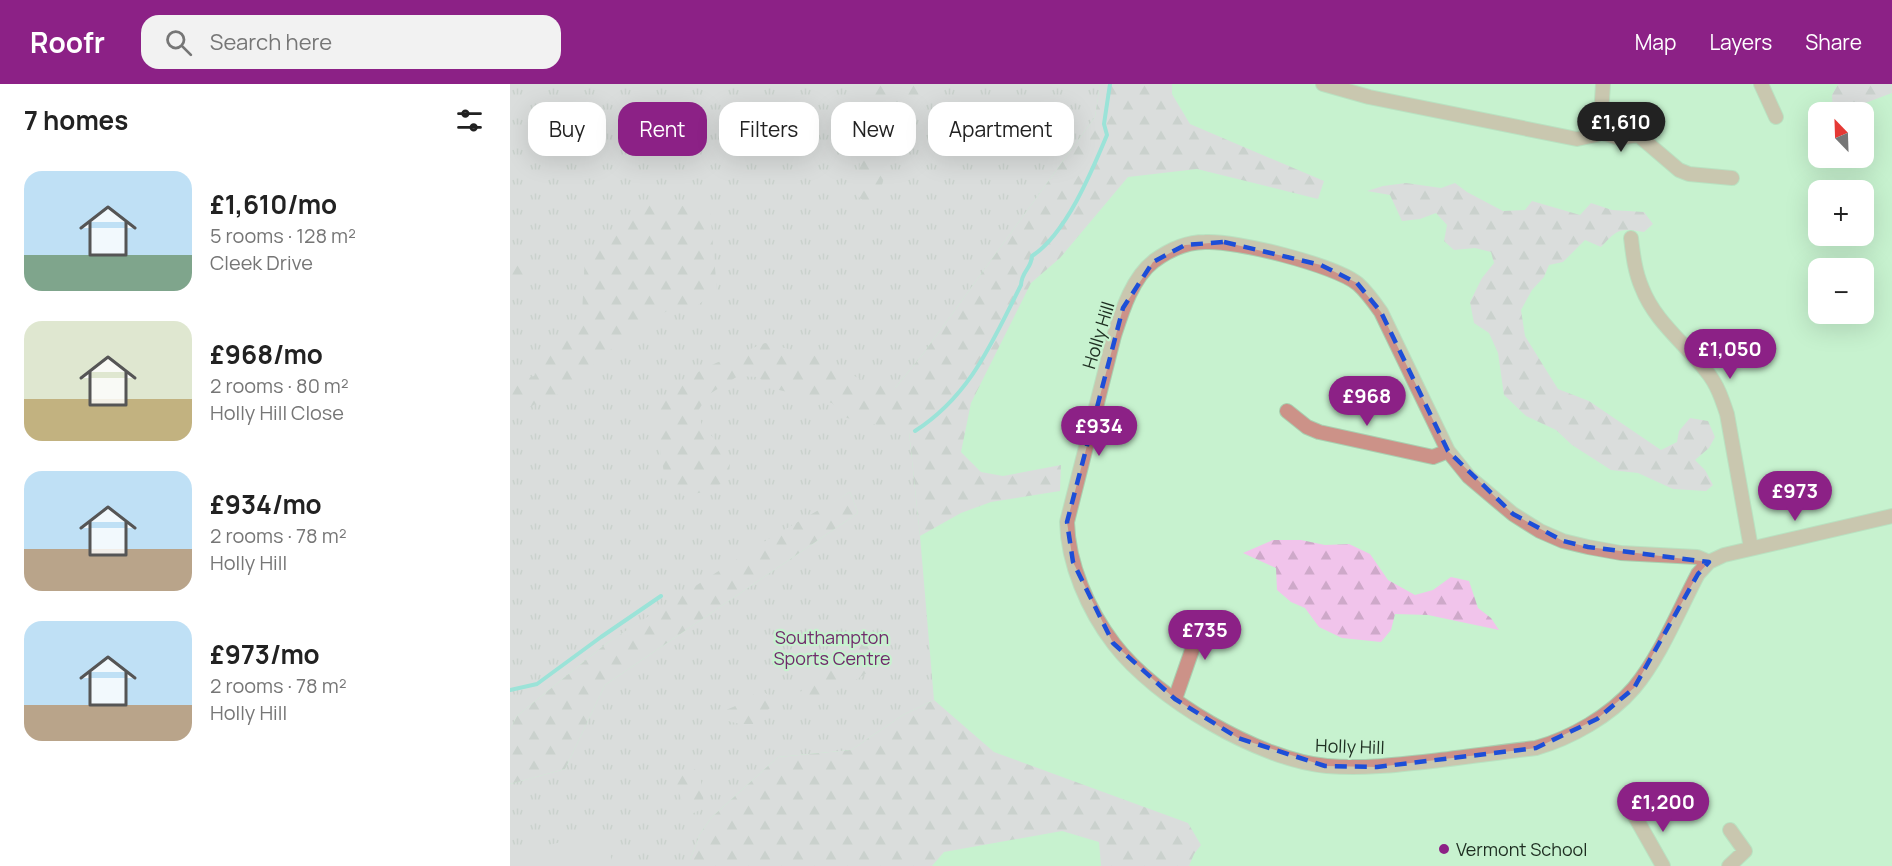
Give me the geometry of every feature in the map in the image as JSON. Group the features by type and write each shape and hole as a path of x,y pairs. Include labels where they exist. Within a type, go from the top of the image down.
{"street":[{"path":"1323,84 1369,97 1577,139 1600,132"},
{"path":"1600,132 1603,84"},
{"path":"1761,84 1776,117"},
{"path":"1600,132 1618,138 1640,130 1679,170 1689,174 1714,171 1732,178"},
{"path":"1631,238 1642,289 1651,306 1671,332 1707,371 1720,395 1727,414 1751,548"},
{"name":"Holly Hill","path":"1224,242 1321,265 1357,283 1381,312 1448,452 1469,477 1513,514 1540,531 1563,541 1622,553 1697,558 1709,562 1698,574 1648,668 1634,688 1617,705 1597,719 1556,742 1536,748 1377,767 1325,766 1298,761 1238,738 1206,721 1145,677 1113,643 1085,593 1073,562 1067,522 1123,308 1142,274 1153,262 1168,251 1185,245 1224,242"},
{"path":"1287,411 1307,427 1319,432 1433,457 1448,452"},
{"path":"1709,562 1724,555 1751,548 1892,516"},
{"path":"1175,699 1199,630 1197,622"},
{"path":"1658,799 1634,813 1663,866"},
{"path":"1729,866 1745,851 1730,830"}],"highlighted area":[{"path":"1224,242 1321,265 1357,283 1381,312 1448,451 1513,514 1563,541 1588,547 1709,562 1698,574 1634,688 1597,719 1536,748 1377,767 1325,766 1238,738 1175,699 1113,643 1073,562 1067,522 1123,308 1153,262 1185,245"}],"green space":[{"name":"Southampton Sports Centre","path":"510,84 1100,84 1095,117 1074,146 1074,102 928,102 928,156 1067,156 923,354 895,388 909,432 934,700 903,715 851,750 778,757 711,818 700,834 690,866 510,866 510,784 565,769 605,685 858,513 850,492 607,643 517,716 510,730"},
{"path":"870,84 924,84 915,102 868,102"},
{"path":"1100,84 1172,84 1172,94 1190,124 1324,181 1318,199 1197,169 1128,177 1060,258 1031,283 971,403 961,452 981,472 1003,476 1061,465 1060,491 991,502 961,513 920,536 909,432 847,418 832,403 771,388 758,377 738,376 708,395 698,411 702,426 724,449 730,464 728,480 708,491 684,496 665,479 655,419 670,386 716,363 765,343 816,356 864,381 895,388 923,354 1067,156 1074,156 1074,146 1095,117"},
{"path":"1838,84 1891,84 1892,93 1868,102 1832,102 1832,95"},
{"path":"861,156 891,156 881,188 873,201 862,200 855,193"},
{"path":"1406,183 1441,188 1455,183 1503,211 1525,210 1532,201 1580,215 1591,203 1612,210 1644,212 1653,224 1644,232 1620,231 1601,247 1585,240 1563,262 1549,265 1544,277 1532,290 1521,310 1525,336 1558,389 1589,401 1661,450 1677,442 1679,431 1690,418 1708,421 1715,437 1709,448 1695,460 1705,470 1713,485 1706,491 1673,489 1638,473 1611,470 1572,445 1556,430 1526,416 1504,395 1498,353 1489,333 1474,323 1470,302 1482,278 1494,263 1491,252 1475,248 1454,250 1444,241 1447,225 1436,213 1420,219 1402,221 1390,195 1367,191"},
{"path":"647,200 710,210 717,291 695,307 667,311 623,340 595,362 584,385 542,400 510,419 510,384 534,376 582,314 585,256"},
{"path":"510,259 519,260 531,268 533,280 510,302"},
{"path":"850,492 858,513 605,685 565,769 510,784 510,730 517,716 607,643 770,538"},
{"path":"1273,540 1301,540 1325,545 1349,544 1370,554 1388,580 1415,595 1433,590 1451,577 1469,581 1478,608 1491,618 1499,630 1428,615 1395,614 1391,630 1381,642 1342,638 1319,627 1305,608 1291,602 1277,590 1276,568 1243,553"},
{"path":"857,639 884,643 892,651 892,663 882,664 842,688 808,704 800,693 812,677"},
{"path":"761,689 772,699 771,707 753,724 724,720 726,710 740,704"},
{"path":"934,700 994,752 1188,823 1201,845 1189,866 1101,866 1099,842 1062,831 944,852 932,866 690,866 700,834 711,818 778,757 851,750 903,715"},
{"path":"691,766 700,774 704,804 698,811 689,815 676,787 680,771"},
{"path":"605,833 613,866 510,866 510,853"}],"waterway":[{"path":"915,431 934,417 966,384 1000,327 1021,285 1032,256 1056,233 1077,201 1107,135 1104,124 1110,84"},
{"path":"510,690 537,684 661,596"}],"place":[{"name":"Vermont School","path":"1444,849"}]}
